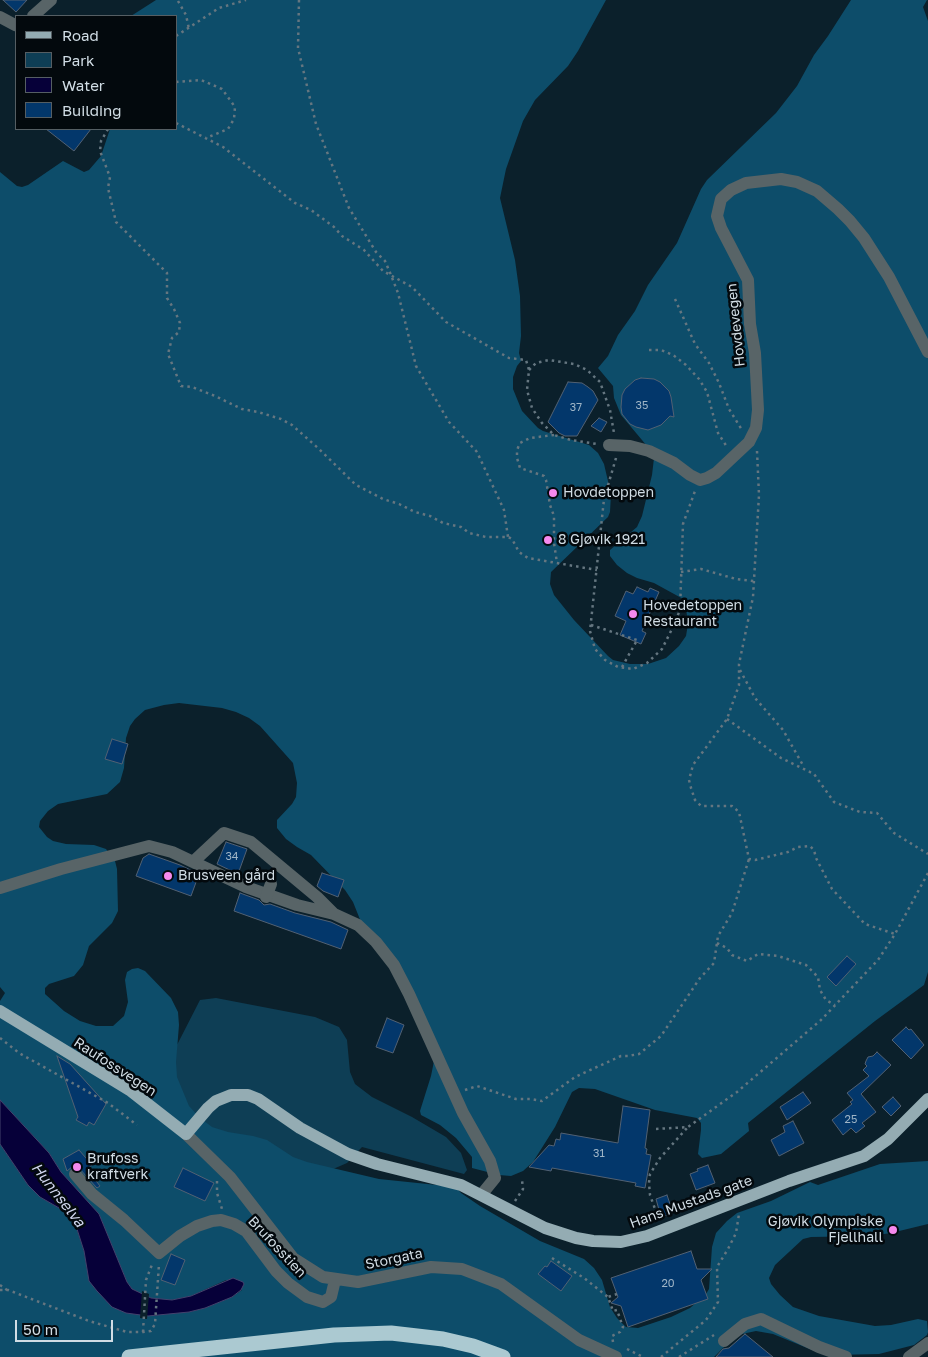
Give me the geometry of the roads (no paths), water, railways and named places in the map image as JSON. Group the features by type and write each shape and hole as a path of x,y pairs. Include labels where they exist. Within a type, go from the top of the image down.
{"highway":[{"path":"129,1357 334,1335 384,1333 443,1339 473,1346 503,1357"}],"main road":[{"name":"Raufossvegen","path":"0,1011 130,1091 186,1134"},
{"name":"Hans Mustads gate","path":"186,1134 216,1101 231,1095 248,1095 258,1099 300,1128 348,1154 377,1164 461,1185 482,1194 545,1228 576,1238 607,1242 633,1240 662,1231 789,1181 864,1156 888,1139 928,1099"}],"street":[{"path":"34,15 51,0"},
{"path":"0,17 15,25"},
{"name":"Hovdevegen","path":"616,445 630,446 649,451 674,463 700,480 716,473 749,442 754,433 758,410 748,280 721,228 717,216 721,199 731,190 746,184 780,179 797,182 817,191 850,221 864,238 889,277 928,352"},
{"path":"193,862 224,833 251,842 317,897 334,914"},
{"path":"0,888 61,869 149,846 172,852 246,887 297,905 334,914 358,925 376,942 394,965 463,1114 490,1161 495,1178 482,1194"},
{"path":"266,897 279,865"},
{"name":"Raufossvegen","path":"186,1134 223,1177"},
{"name":"Brufosstien","path":"75,1174 92,1194 124,1220 159,1253 180,1236 197,1226 221,1220 234,1224 246,1231 288,1284 307,1297 323,1302 331,1296 335,1280"},
{"name":"Storgata","path":"223,1177 293,1258 324,1277 358,1282 431,1267 462,1269 500,1284 579,1340 619,1350"},
{"path":"724,1341 745,1324 761,1319 818,1347 846,1357"},
{"path":"915,1355 928,1343"}],"water":[{"name":"Hunnselva","path":"0,1100 49,1153 61,1172 99,1214 127,1282 132,1289 151,1298 172,1300 191,1296 233,1278 243,1282 241,1290 232,1297 189,1312 148,1316 126,1313 112,1307 89,1281 84,1251 76,1226 66,1212 40,1197 28,1185 0,1144"}],"place":[{"name":"Hovdetoppen","path":"553,493"},
{"name":"8 Gjøvik 1921","path":"548,540"},
{"name":"Hovedetoppen Restaurant","path":"633,614"},
{"name":"Brusveen gård","path":"168,876"},
{"name":"Brufoss kraftverk","path":"77,1167"},
{"name":"Gjøvik Olympiske Fjellhall","path":"893,1230"}]}
